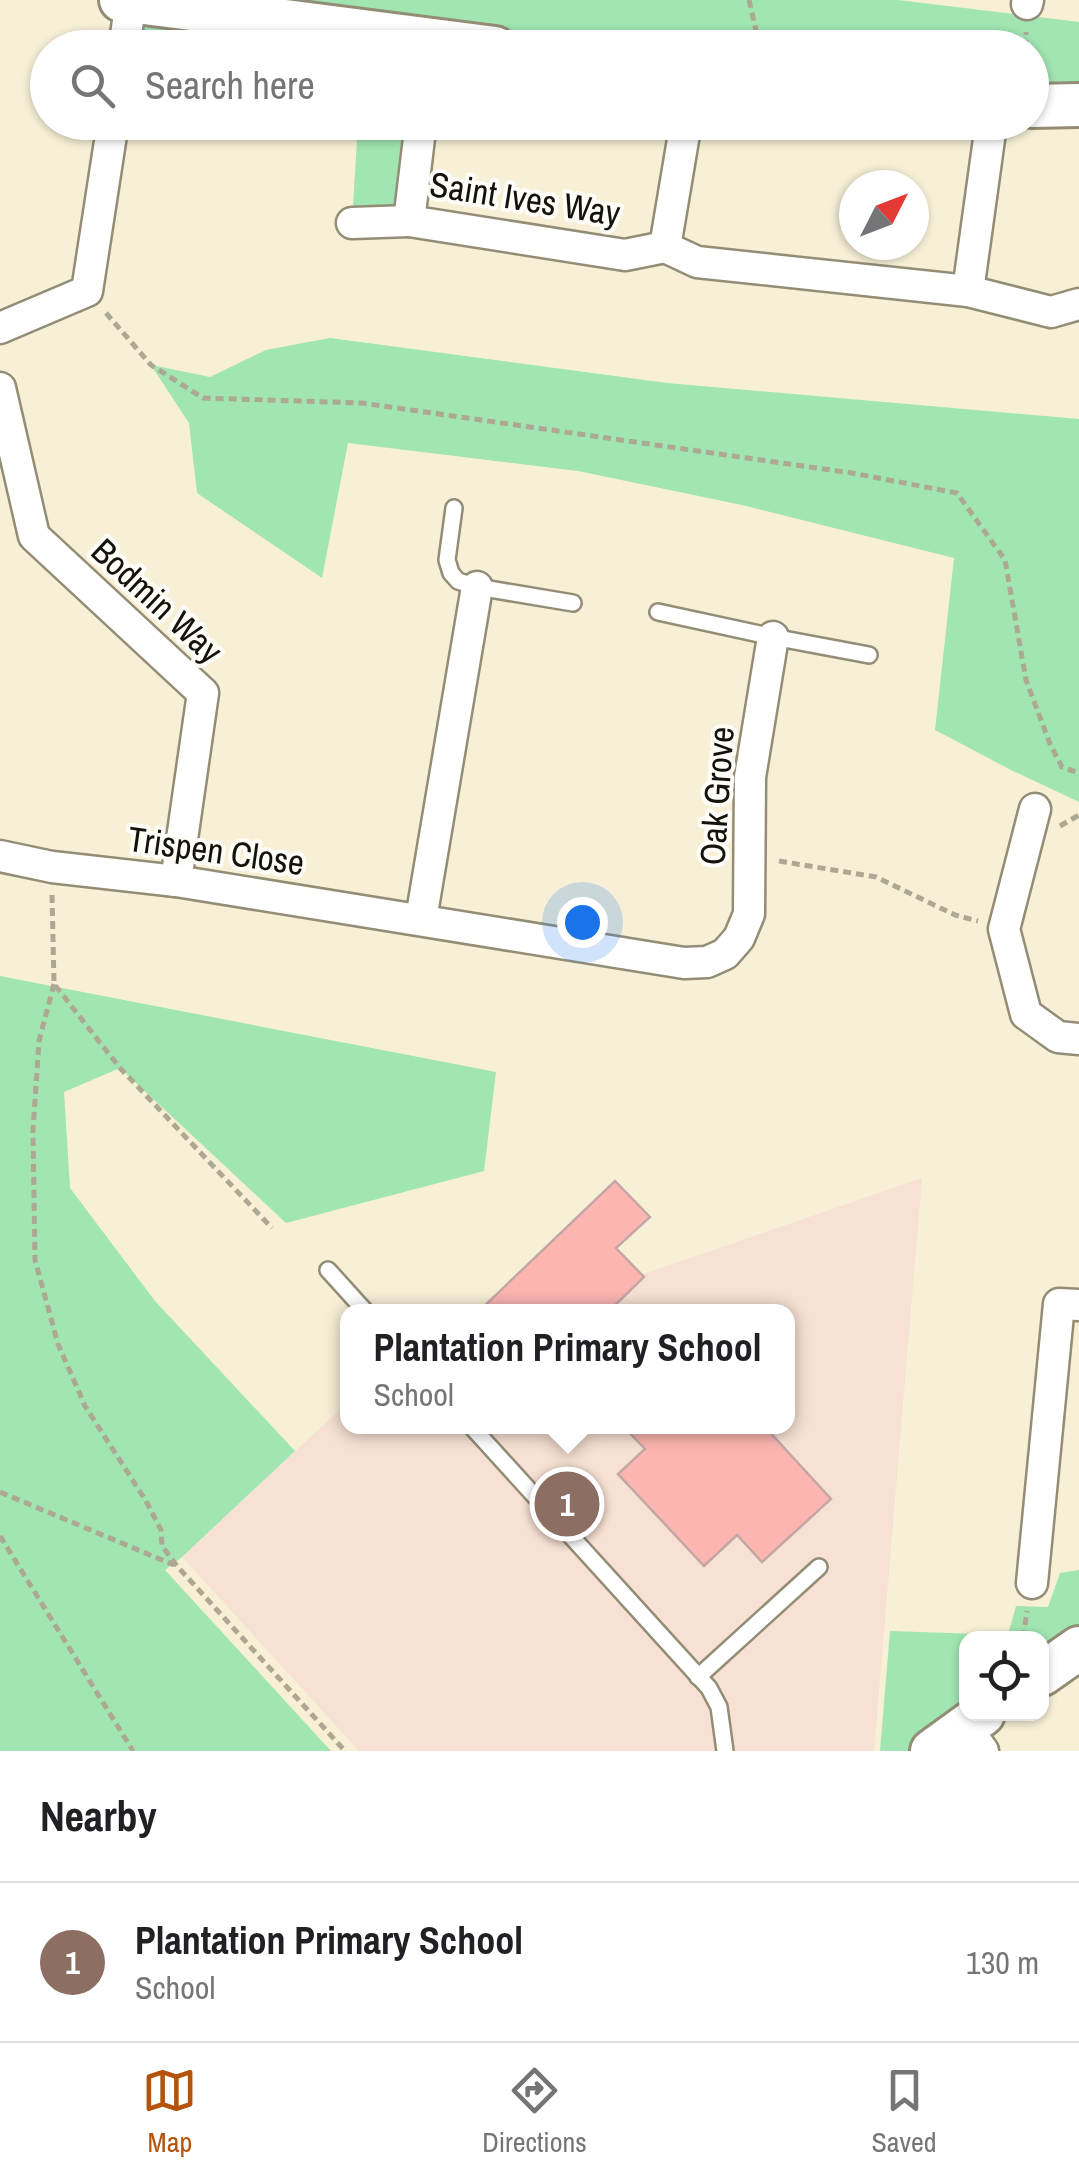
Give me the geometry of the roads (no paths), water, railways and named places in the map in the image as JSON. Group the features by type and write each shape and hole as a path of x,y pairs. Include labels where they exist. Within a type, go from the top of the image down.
{"street":[{"path":"121,0 355,30"},
{"path":"126,30 130,1"},
{"path":"1049,106 1079,105"},
{"path":"0,328 88,292 110,140"},
{"name":"Saint Ives Way","path":"419,140 409,221 625,254 665,248 697,262 968,291 1051,312 1079,304"},
{"name":"Saint Ives Way","path":"665,248 683,140"},
{"path":"968,291 989,140"},
{"path":"352,223 409,221"},
{"name":"Bodmin Way","path":"0,388 34,536 204,693 176,881"},
{"path":"421,919 476,587"},
{"name":"Oak Grove","path":"725,954 739,938 749,914 750,777 773,637"},
{"path":"1035,809 1004,929 1026,1014 1058,1037 1079,1038"},
{"name":"Trispen Close","path":"0,856 684,963 707,962 725,954"},
{"path":"1032,1583 1058,1304 1079,1305"},
{"path":"1049,1669 1079,1648"}],"lane":[{"path":"454,508 447,560 458,581 573,603"},
{"path":"658,612 869,655"},
{"path":"328,1270 359,1304"},
{"path":"478,1434 709,1688 718,1707 725,1751"},
{"path":"698,1677 819,1566"}],"place":[{"name":"Plantation Primary School","path":"567,1504"}]}
